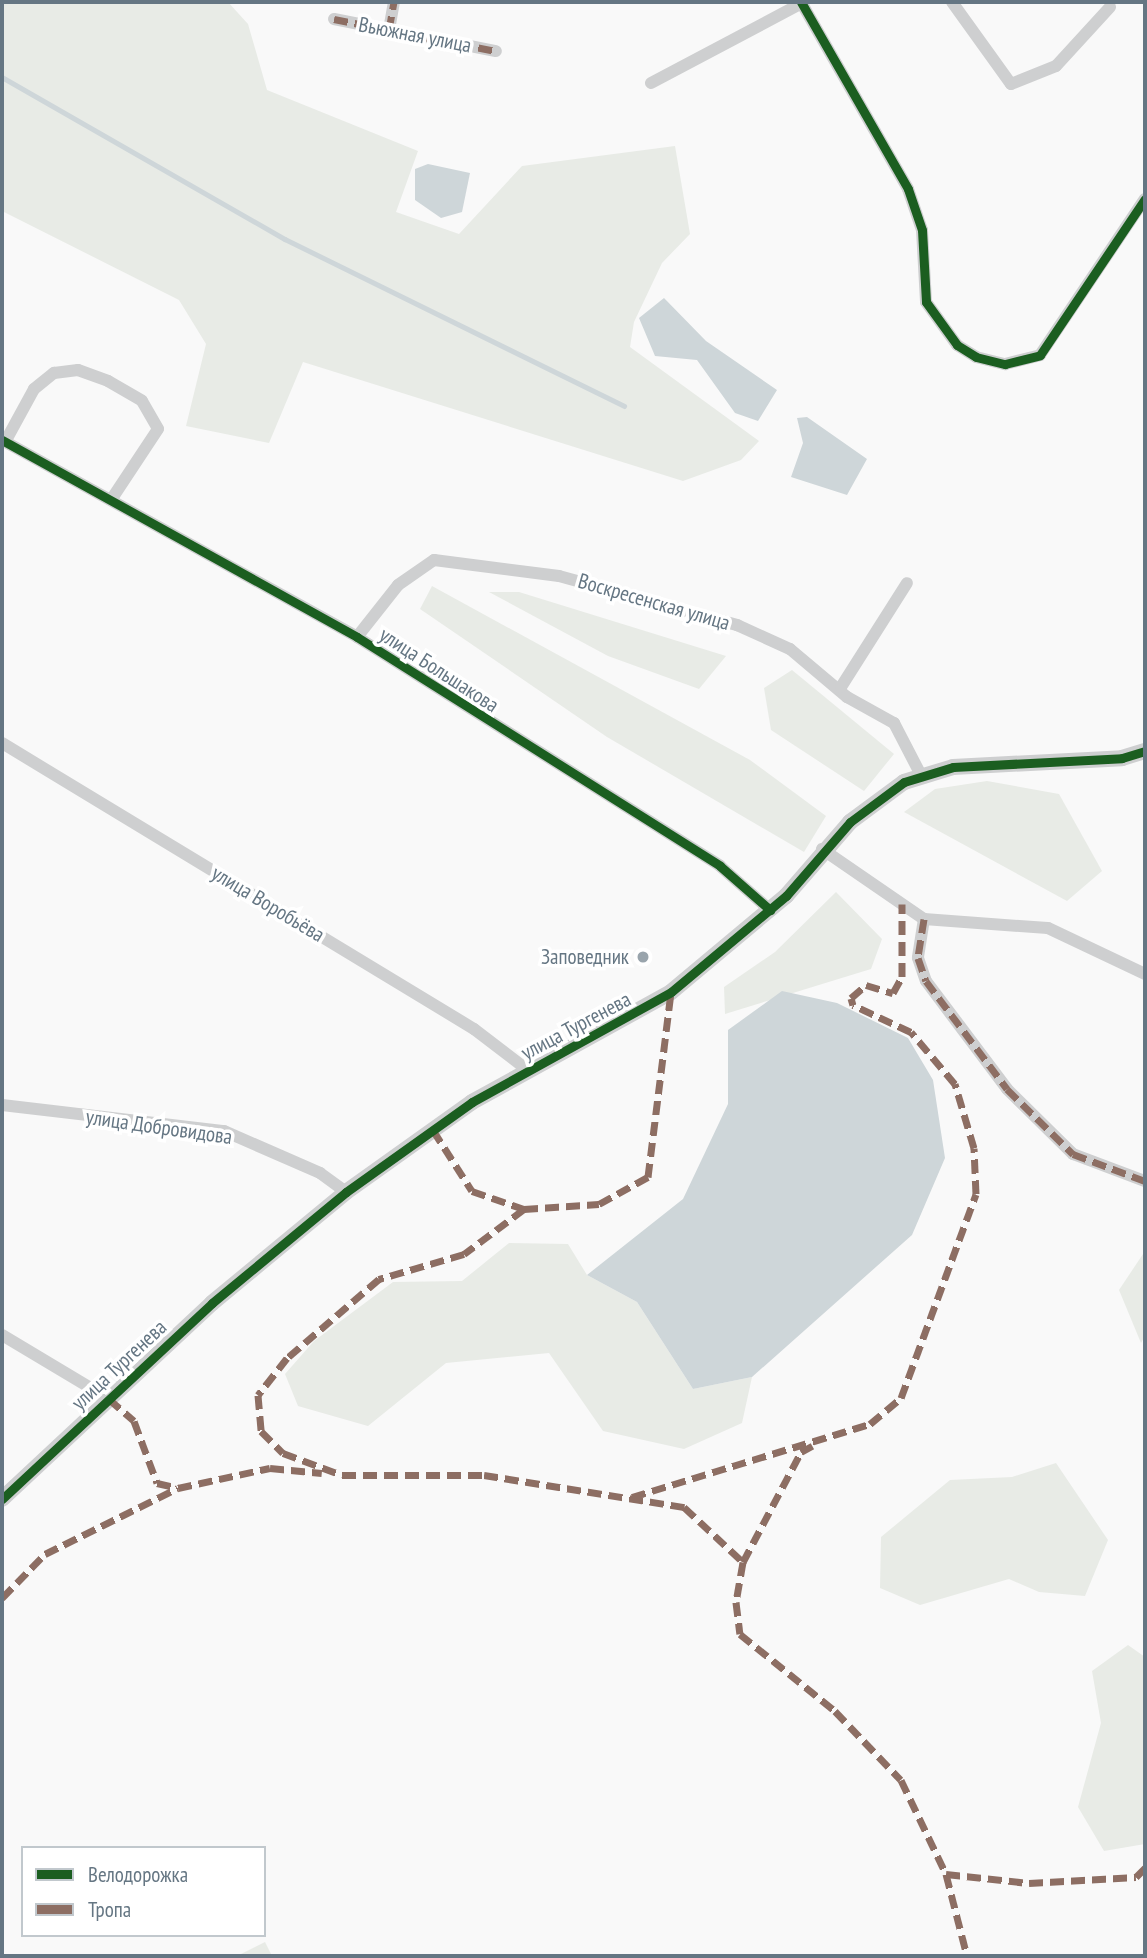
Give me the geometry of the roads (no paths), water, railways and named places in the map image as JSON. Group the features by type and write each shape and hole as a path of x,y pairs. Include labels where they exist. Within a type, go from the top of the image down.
{"street":[{"path":"388,30 394,2"},
{"path":"651,83 802,2 908,189 922,230 926,302 936,321 976,357 1005,365 1040,355 1145,199"},
{"path":"952,2 1011,84 1056,66 1110,7"},
{"name":"Вьюжная улица","path":"334,19 496,51"},
{"path":"3,441 34,389 54,373 78,370 108,381 142,401 158,429 111,500"},
{"name":"улица Большакова","path":"3,441 357,637 720,866 770,910"},
{"name":"Воскресенская улица","path":"357,637 398,585 434,560 559,576 737,625 790,649 841,687 847,697 894,723 922,777"},
{"path":"841,687 907,583"},
{"name":"улица Воробьёва","path":"2,743 474,1029 529,1071"},
{"name":"улица Тургенева","path":"2,1499 109,1399 346,1192 472,1102 671,992 770,910 822,849 904,782 1012,760 1067,762 1145,751"},
{"path":"822,849 924,919 1048,928 1145,974"},
{"path":"924,919 918,958 926,981 1007,1089 1073,1154 1145,1181"},
{"name":"улица Добровидова","path":"2,1105 224,1131 320,1173 346,1192"},
{"path":"2,1335 109,1399"}],"waterway":[{"path":"2,77 285,239 624,406"}],"place":[{"name":"Заповедник","path":"643,957"}]}
